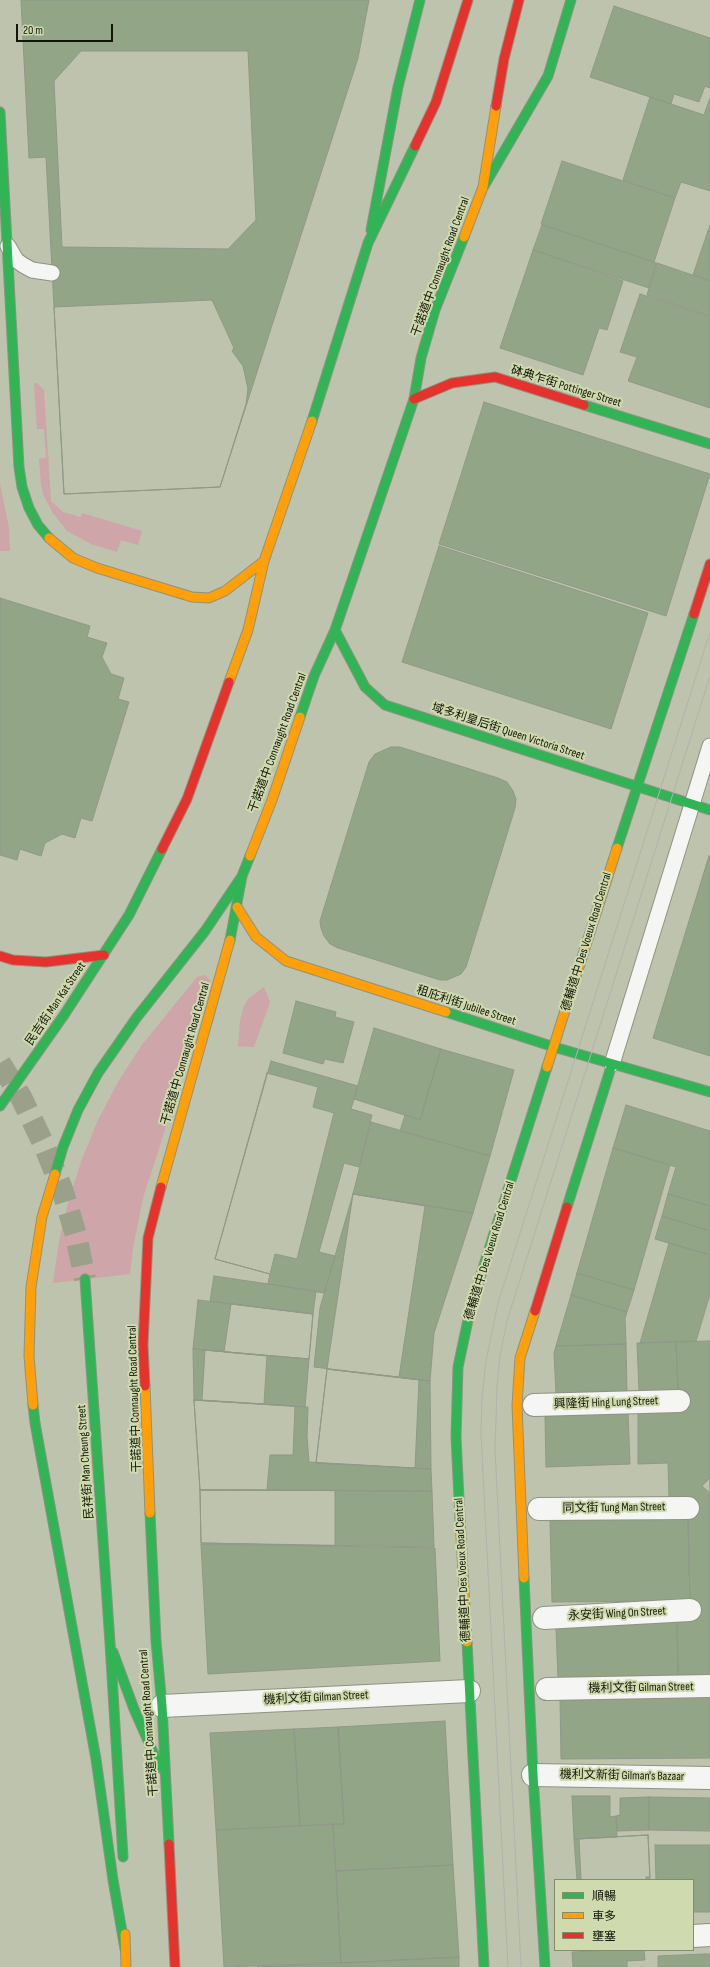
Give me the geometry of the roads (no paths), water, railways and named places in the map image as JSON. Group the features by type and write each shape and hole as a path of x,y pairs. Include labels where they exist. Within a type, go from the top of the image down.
{"main road":[{"path":"0,112 19,467 22,487 29,508 38,525 53,542 73,558 97,568 192,597 209,598 225,591 264,561 329,370 368,243 398,88 420,0"},
{"path":"368,243 436,102 468,0"},
{"name":"干諾道中 Connaught Road Central","path":"483,187 504,59 519,0"},
{"name":"干諾道中 Connaught Road Central","path":"175,1967 162,1706 156,1640 143,1345 148,1238 182,1109 228,951 242,876 272,800 314,676 335,630 414,399 421,358 435,310 483,187 548,76 571,0"},
{"name":"砵典乍街 Pottinger Street","path":"414,399 452,383 495,377 710,444"},
{"name":"民吉街 Man Kat Street","path":"0,1106 104,955 129,915 187,799 248,630 264,561"},
{"name":"德輔道中 Des Voeux Road Central","path":"484,1967 456,1437 458,1367 471,1306 637,786 710,564"},
{"name":"域多利皇后街 Queen Victoria Street","path":"335,630 365,687 384,705 710,810"},
{"path":"125,1949 113,1880 96,1759 35,1423 29,1356 31,1287 35,1252 49,1191 63,1147 78,1110 98,1073 137,1017 206,931 242,876"},
{"name":"租庇利街 Jubilee Street","path":"237,907 256,937 286,961 554,1047 710,1092"},
{"path":"0,956 13,960 46,962 104,955"},
{"path":"545,1967 550,1942 533,1775 520,1505 517,1405 520,1358 612,1064"},
{"name":"民祥街 Man Cheung Street","path":"86,1279 123,1864"},
{"path":"110,1643 134,1709 165,1781"},
{"path":"124,1887 126,1967"}],"street":[{"name":"興隆街 Hing Lung Street","path":"534,1405 679,1401"},
{"name":"同文街 Tung Man Street","path":"539,1509 688,1508"},
{"name":"永安街 Wing On Street","path":"544,1618 690,1610"},
{"name":"機利文街 Gilman Street","path":"548,1689 710,1686"},
{"name":"機利文街 Gilman Street","path":"162,1706 469,1691"},
{"name":"機利文新街 Gilman's Bazaar","path":"533,1775 710,1778"},
{"path":"694,1936 710,1935"}],"lane":[{"path":"7,243 16,260 23,265 32,270 52,273"},
{"path":"612,1064 710,746"}],"tunnel":[{"path":"0,1063 21,1097 44,1145 62,1189 76,1235 85,1279"}],"tram line":[{"path":"508,1967 481,1433 482,1397 486,1361 498,1303 710,632"},
{"path":"521,1967 495,1449 497,1386 500,1356 507,1321 710,676"}]}
